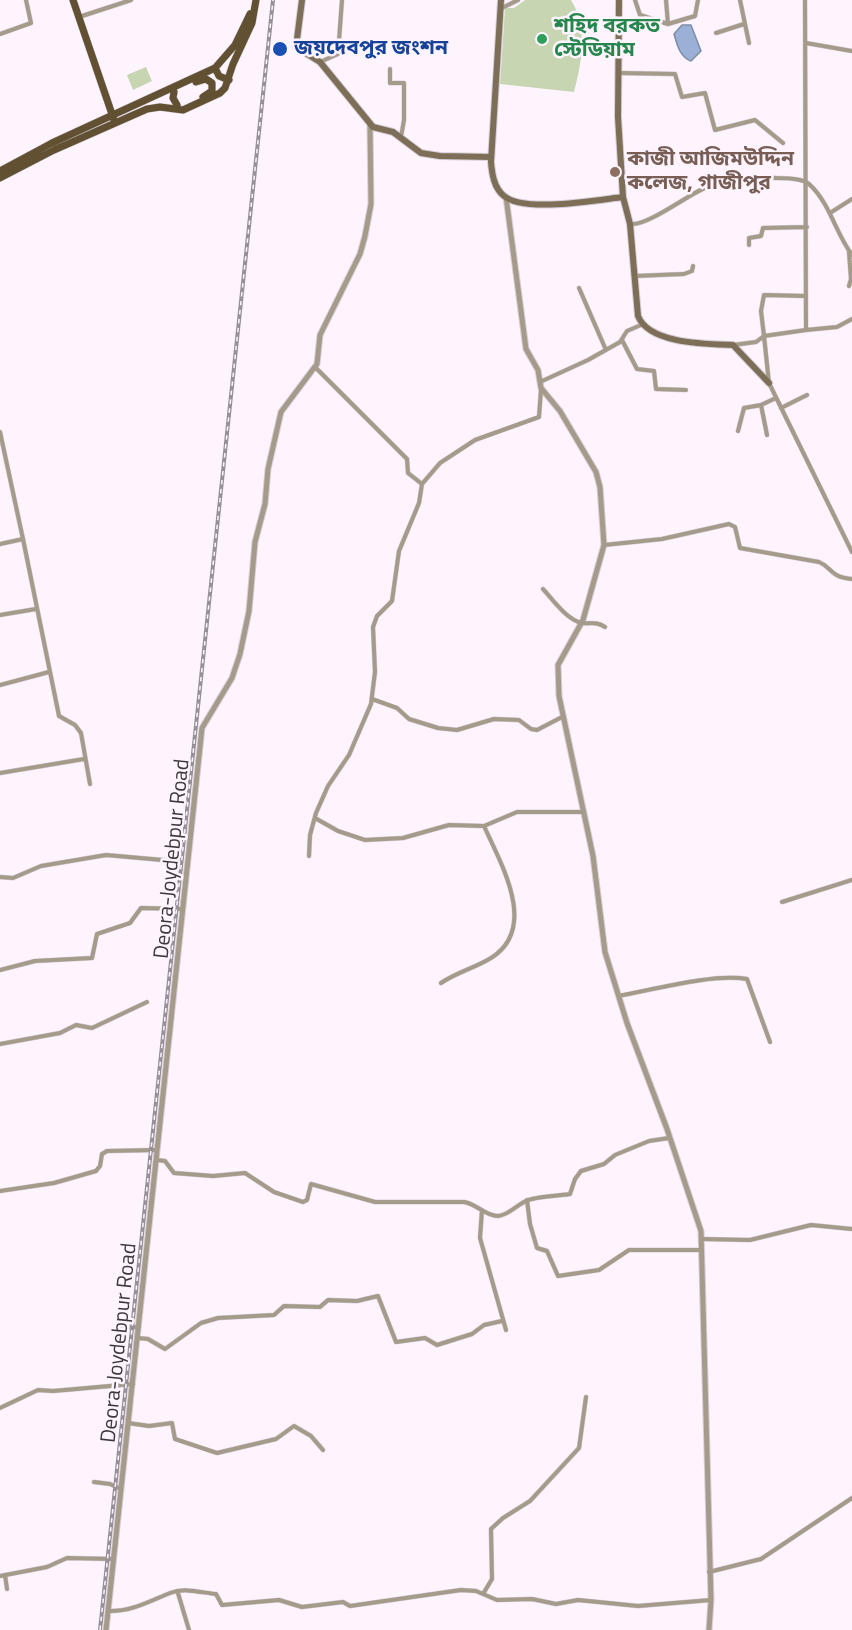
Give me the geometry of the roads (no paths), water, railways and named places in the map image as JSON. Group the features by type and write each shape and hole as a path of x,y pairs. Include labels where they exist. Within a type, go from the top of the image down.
{"main road":[{"path":"74,0 114,119"},
{"path":"114,119 154,107 183,110 214,96 225,88 233,64 252,23 254,0"},
{"path":"0,175 215,68 235,45 245,27 254,0"},
{"path":"302,0 296,47 320,62 369,125 388,130 415,149 431,155 492,157"},
{"path":"501,0 492,157 495,184 506,197 523,203 542,204 623,197"},
{"path":"619,0 618,73 623,197 630,224 638,316 641,325 655,335 704,344 733,345 769,383"},
{"path":"215,68 219,76 229,80"},
{"path":"202,75 215,81 217,88 214,96"},
{"path":"114,119 203,79 212,83 210,93 185,105 152,103"},
{"path":"174,92 173,98 177,105"}],"street":[{"path":"0,34 31,23 26,0"},
{"path":"79,17 131,0"},
{"path":"320,62 338,54 342,0"},
{"path":"500,9 518,0"},
{"path":"635,0 640,15 668,24 695,16 698,0"},
{"path":"666,0 668,24"},
{"path":"740,0 749,43"},
{"path":"805,0 806,330"},
{"path":"716,33 744,24"},
{"path":"806,44 852,51"},
{"path":"390,69 391,83 404,83 404,120 401,137"},
{"path":"618,73 675,74 682,97 705,93 715,130 755,119 783,143"},
{"name":"Deora-Joydebpur Road","path":"106,1630 183,909 198,789 202,728 232,678 240,654 250,602 255,542 265,504 268,469 281,412 315,367 320,335 360,254 367,228 372,188 369,125"},
{"path":"630,224 644,221 696,191 727,180 752,177 807,182 830,213 851,253 849,286"},
{"path":"309,856 315,818 328,786 348,755 372,699 375,672 373,627 377,616 392,601 399,551 419,503 422,484 440,463 475,440 539,417 538,370 526,349 506,197"},
{"path":"830,213 852,199"},
{"path":"749,245 750,238 761,236 763,228 807,227"},
{"path":"636,276 684,274 692,271 693,266"},
{"path":"579,288 606,350"},
{"path":"806,296 762,297 769,383 852,552"},
{"path":"733,345 756,342 764,336 837,327 852,319"},
{"path":"540,385 606,350 622,340 627,331 641,325"},
{"path":"622,340 637,369 654,371 656,389 686,390"},
{"path":"315,367 407,459 408,473 422,484"},
{"path":"540,385 560,411 598,478 604,545 581,623 558,665 562,717 593,856 599,924 618,996 698,1219 702,1250 711,1600 709,1630"},
{"path":"781,408 807,394"},
{"path":"738,431 744,408 761,405 776,398"},
{"path":"761,405 766,435"},
{"path":"0,432 59,716 75,725 81,733 90,784"},
{"path":"604,545 662,539 729,524 735,527 740,548 819,562 824,564 832,574 852,579"},
{"path":"0,544 23,539"},
{"path":"543,589 563,612 581,623 592,622 605,627"},
{"path":"0,615 36,609"},
{"path":"0,685 49,672"},
{"path":"372,699 397,708 409,719 438,728 457,730 494,719 519,720 531,729 537,730 562,717"},
{"path":"0,773 84,759"},
{"path":"315,818 338,831 365,840 403,838 448,825 484,826 517,812 584,812"},
{"path":"441,983 490,958 508,945 514,925 512,886 484,826"},
{"path":"0,877 13,878 41,866 106,855 174,861"},
{"path":"782,902 852,880"},
{"path":"0,970 35,961 92,958 97,934 130,923 141,908 183,909"},
{"path":"618,996 682,984 738,977 747,979 770,1041"},
{"path":"0,1044 60,1033 76,1025 92,1028 147,1002"},
{"path":"157,1160 165,1161 174,1173 213,1176 245,1173 274,1192 303,1202 307,1200 311,1184 375,1202 437,1200 476,1204 482,1210 497,1216 506,1214 527,1200 570,1194 575,1179 581,1171 604,1164 615,1155 649,1141 669,1138"},
{"path":"0,1191 54,1183 96,1171 100,1166 102,1154 107,1151 158,1151"},
{"path":"527,1200 530,1224 537,1248 547,1251 558,1276 598,1270 629,1250 702,1250"},
{"path":"482,1210 480,1238 506,1330"},
{"path":"701,1239 750,1240 811,1224 852,1229"},
{"path":"138,1338 148,1339 165,1349 201,1323 218,1318 274,1315 284,1306 320,1307 328,1300 357,1300 378,1296 396,1342 425,1338 437,1345 472,1334 484,1324 502,1321"},
{"path":"116,1328 139,1327"},
{"path":"0,1408 40,1389 53,1391 133,1384"},
{"path":"483,1594 492,1579 490,1529 503,1518 530,1502 579,1448 586,1397"},
{"path":"128,1423 149,1426 172,1423 175,1439 215,1453 276,1439 294,1426 311,1436 323,1450"},
{"path":"94,1482 110,1484 121,1490"},
{"path":"709,1572 761,1559 852,1499"},
{"path":"7,1588 2,1575 47,1567 74,1557 114,1559"},
{"path":"108,1611 129,1610 144,1602 198,1590 205,1594 214,1594 222,1605 279,1600 302,1607 343,1602 350,1606 461,1590 506,1601 532,1599 556,1604 578,1600 638,1606 711,1600"},
{"path":"178,1593 189,1630"}],"water":[{"path":"682,25 691,25 701,51 691,61 681,53 674,34"}],"railway":[{"path":"100,1630 273,0"}],"place":[{"name":"শহিদ বরকত স্টেডিয়াম","path":"542,39"},
{"name":"জয়দেবপুর জংশন","path":"280,49"},
{"name":"কাজী আজিমউদ্দিন কলেজ, গাজীপুর","path":"615,172"}]}
